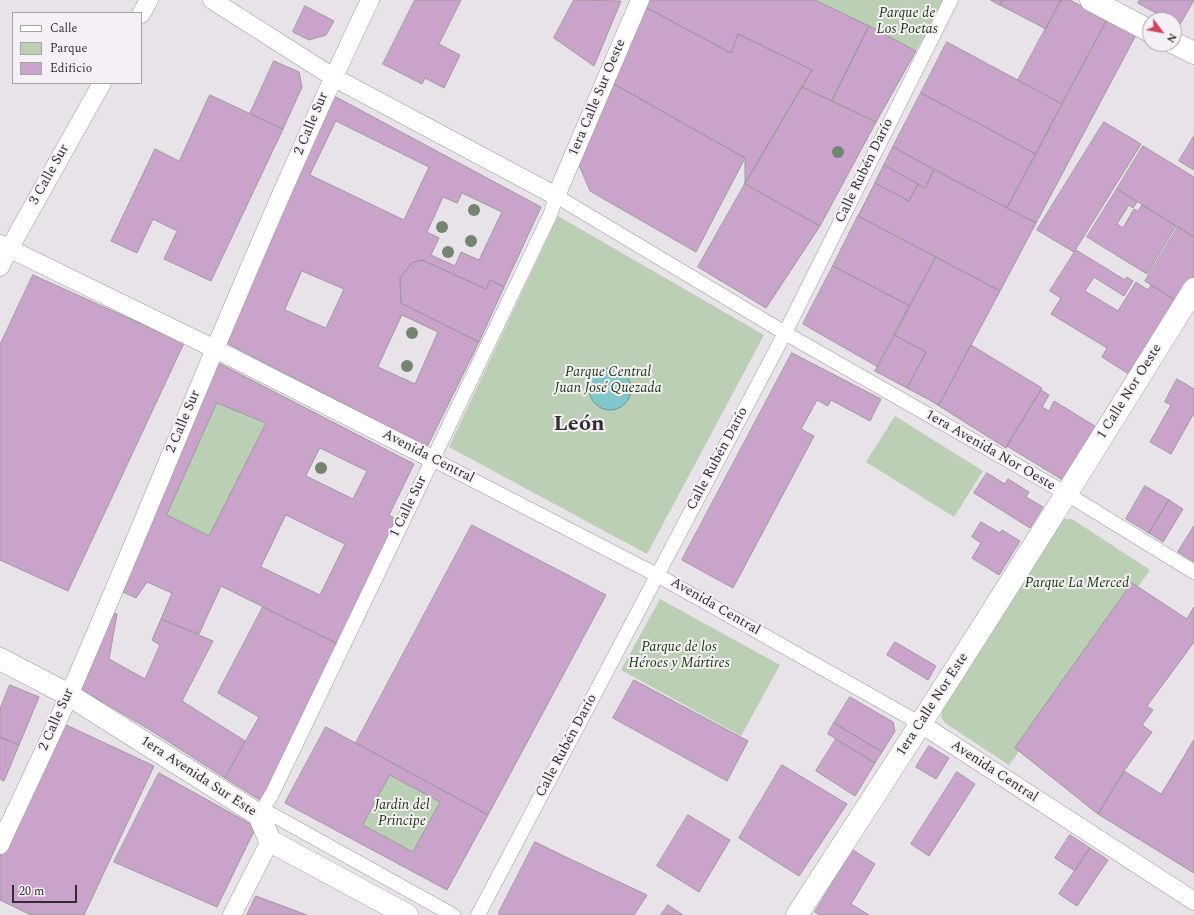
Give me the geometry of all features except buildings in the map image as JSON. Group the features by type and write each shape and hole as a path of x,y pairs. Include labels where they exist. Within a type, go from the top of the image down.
{"street":[{"path":"142,12 149,0"},
{"path":"212,0 333,77 556,196"},
{"name":"2 Calle Sur","path":"0,845 69,695 215,349 333,77 370,0"},
{"name":"1era Calle Sur Oeste","path":"556,196 640,0"},
{"name":"Calle Rubén Darío","path":"478,915 785,333 950,0"},
{"path":"1091,0 1142,26"},
{"path":"1182,47 1194,53"},
{"name":"3 Calle Sur","path":"0,267 4,246 101,84"},
{"name":"1era Avenida Nor Oeste","path":"556,196 785,333 1067,494 1194,572"},
{"name":"1 Calle Sur","path":"262,812 551,213 556,196"},
{"name":"Avenida Central","path":"4,246 215,349 657,575 921,724 1194,901"},
{"name":"1 Calle Nor Oeste","path":"1067,494 1194,289"},
{"name":"1era Calle Nor Este","path":"797,915 921,724 1067,494"},
{"name":"1era Avenida Sur Este","path":"0,659 69,695 262,812 270,841"},
{"path":"262,812 453,915"},
{"path":"232,915 270,841 407,915"}],"green space":[{"name":"Parque de Los Poetas","path":"815,0 946,0 916,51"},
{"name":"Parque Central Juan José Quezada","path":"558,216 764,335 647,554 449,447"},
{"path":"217,403 266,423 209,536 167,515"},
{"path":"895,416 983,471 954,517 866,462"},
{"name":"Parque La Merced","path":"1059,519 1072,519 1150,570 1009,765 945,723 941,717 942,710 1050,528"},
{"name":"Parque de los Héroes y Mártires","path":"660,599 780,665 741,736 621,670"},
{"name":"Jardin del Principe","path":"390,775 440,802 413,852 363,825"}],"water":[{"path":"610,368 625,374 631,389 625,404 610,410 595,404 589,389 595,374"}],"district":[{"name":"León","path":"579,426"}]}
